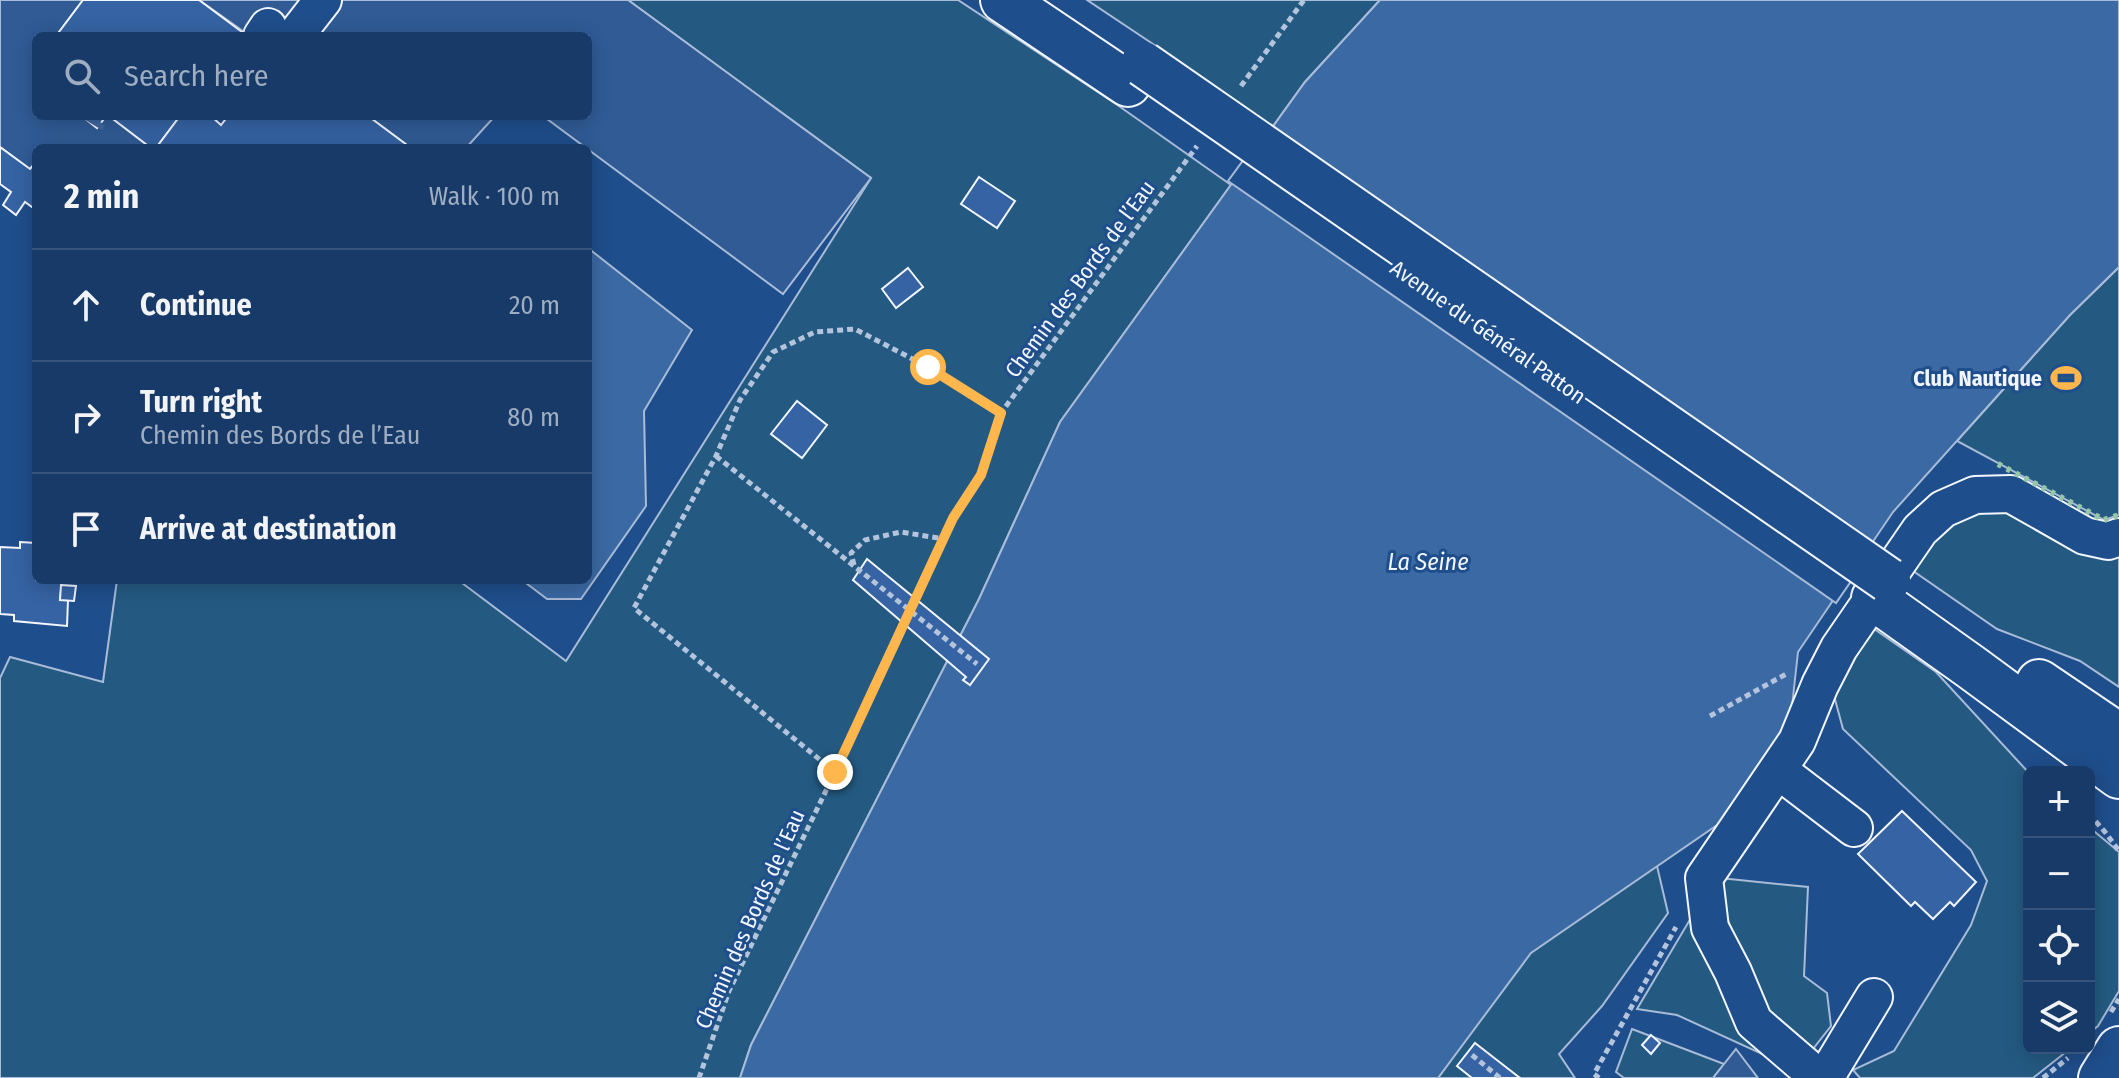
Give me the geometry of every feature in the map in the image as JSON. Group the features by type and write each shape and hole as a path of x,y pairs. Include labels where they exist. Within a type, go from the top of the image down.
{"main road":[{"name":"Avenue du Général Patton","path":"1003,0 1135,74 1978,656"},
{"name":"Avenue du Général Patton","path":"1048,0 1135,74"},
{"path":"1978,656 2119,736"},
{"path":"1978,656 2067,738 2119,776"},
{"path":"2067,738 2119,806"},
{"path":"2086,1067 2119,1049"}],"street":[{"path":"276,32 323,0"},
{"path":"1819,1078 1754,1022 1710,928 1704,878 1797,741 1839,648 1920,530 1943,509 1975,495 2011,494 2085,536 2108,541 2119,537"},
{"path":"1778,770 1854,828"},
{"path":"1825,1078 1874,997"}],"path":[{"path":"1240,88 1304,0"},
{"name":"Chemin des Bords de l’Eau","path":"699,1078 729,991 953,518 981,475 1001,413 1203,138"},
{"path":"835,772 634,608 716,456 740,400 773,352 815,332 855,329 928,367 1001,413"},
{"path":"716,456 977,664"},
{"path":"854,565 851,553 865,540 901,532 944,539"},
{"path":"1710,716 1796,668"},
{"path":"2095,821 2119,851"},
{"path":"1599,1078 1594,1074 1704,878"},
{"path":"1472,1055 1500,1078"},
{"path":"2043,1078 2086,1067"}],"shaded area":[{"path":"0,0 83,0 59,32 32,32 32,120 87,120 97,128 103,120 114,120 146,144 32,144 30,169 0,147"},
{"path":"199,0 628,0 871,178 783,294 592,152 592,144 581,144 548,120 592,120 592,32 244,32"},
{"path":"628,0 958,0 1116,104 1231,185 1060,422 979,599 751,1045 740,1078 0,1078 0,678 10,657 103,682 116,584 463,584 566,661 871,178"},
{"path":"1087,0 1380,0 1305,82 1271,129"},
{"path":"373,120 491,120 470,144 406,144"},
{"name":"Club Nautique","path":"2119,267 2119,515 2104,520 1957,441 2070,315"},
{"path":"2010,502 2119,547 2119,687 2080,661 1997,629 1906,566 1938,525"},
{"path":"1867,624 1936,672 2023,766 2023,1054 2063,1054 2033,1078 1860,1078 1853,1070 1894,1051 1971,925 1987,881 1971,850 1843,729 1833,692"},
{"path":"2095,832 2119,852 2119,991 2095,1028"},
{"path":"1657,866 1668,913 1602,1006 1559,1054 1575,1078 1438,1078 1531,948"},
{"path":"1720,878 1808,887 1804,976 1827,993 1831,1026 1809,1054 1769,1014 1738,952 1722,901"},
{"path":"1698,906 1773,1059 1677,1015 1637,1009"},
{"path":"1632,1029 1724,1064 1713,1078 1624,1078 1616,1072"},
{"path":"1736,1049 1758,1078 1713,1078 1724,1064"}],"water":[{"name":"La Seine","path":"1380,0 2119,0 2119,267 2070,315 1893,512 1798,652 1790,724 1720,823 1531,953 1438,1078 740,1078 751,1045 979,599 1060,422 1305,82"},
{"path":"592,251 692,330 644,411 646,506 592,583"},
{"path":"527,584 591,584 581,599 547,599"}],"pier":[{"path":"1269,125 1876,545 1836,603 1228,181"}],"building":[{"path":"83,0 199,0 242,32 59,32"},
{"path":"87,120 103,120 97,128"},
{"path":"114,120 177,120 159,144 146,144"},
{"path":"177,120 215,120 221,125 225,120 373,120 406,144 159,144"},
{"path":"0,147 30,169 32,167 32,207 25,202 16,215 3,205 11,192 0,184"},
{"path":"979,177 1015,201 997,228 961,204"},
{"path":"908,268 923,287 896,308 882,289"},
{"path":"797,401 827,425 802,458 771,434"},
{"path":"20,542 32,543 32,584 62,584 60,600 68,600 67,626 14,621 14,615 0,614 0,547 20,548"},
{"path":"867,559 989,659 970,685 963,680 966,677 853,580"},
{"path":"61,585 76,586 74,601 60,600"},
{"path":"1902,811 1976,882 1954,906 1950,902 1933,919 1915,902 1911,906 1858,854"},
{"path":"1651,1035 1660,1043 1651,1054 1642,1045"},
{"path":"1475,1043 1520,1078 1472,1078 1457,1066"}],"hedge":[{"path":"1998,464 2104,520 2119,515"}],"place":[{"name":"Club Nautique","path":"2066,378"}],"route":[{"path":"835,772 953,518 981,475 1001,413 928,367"}]}
